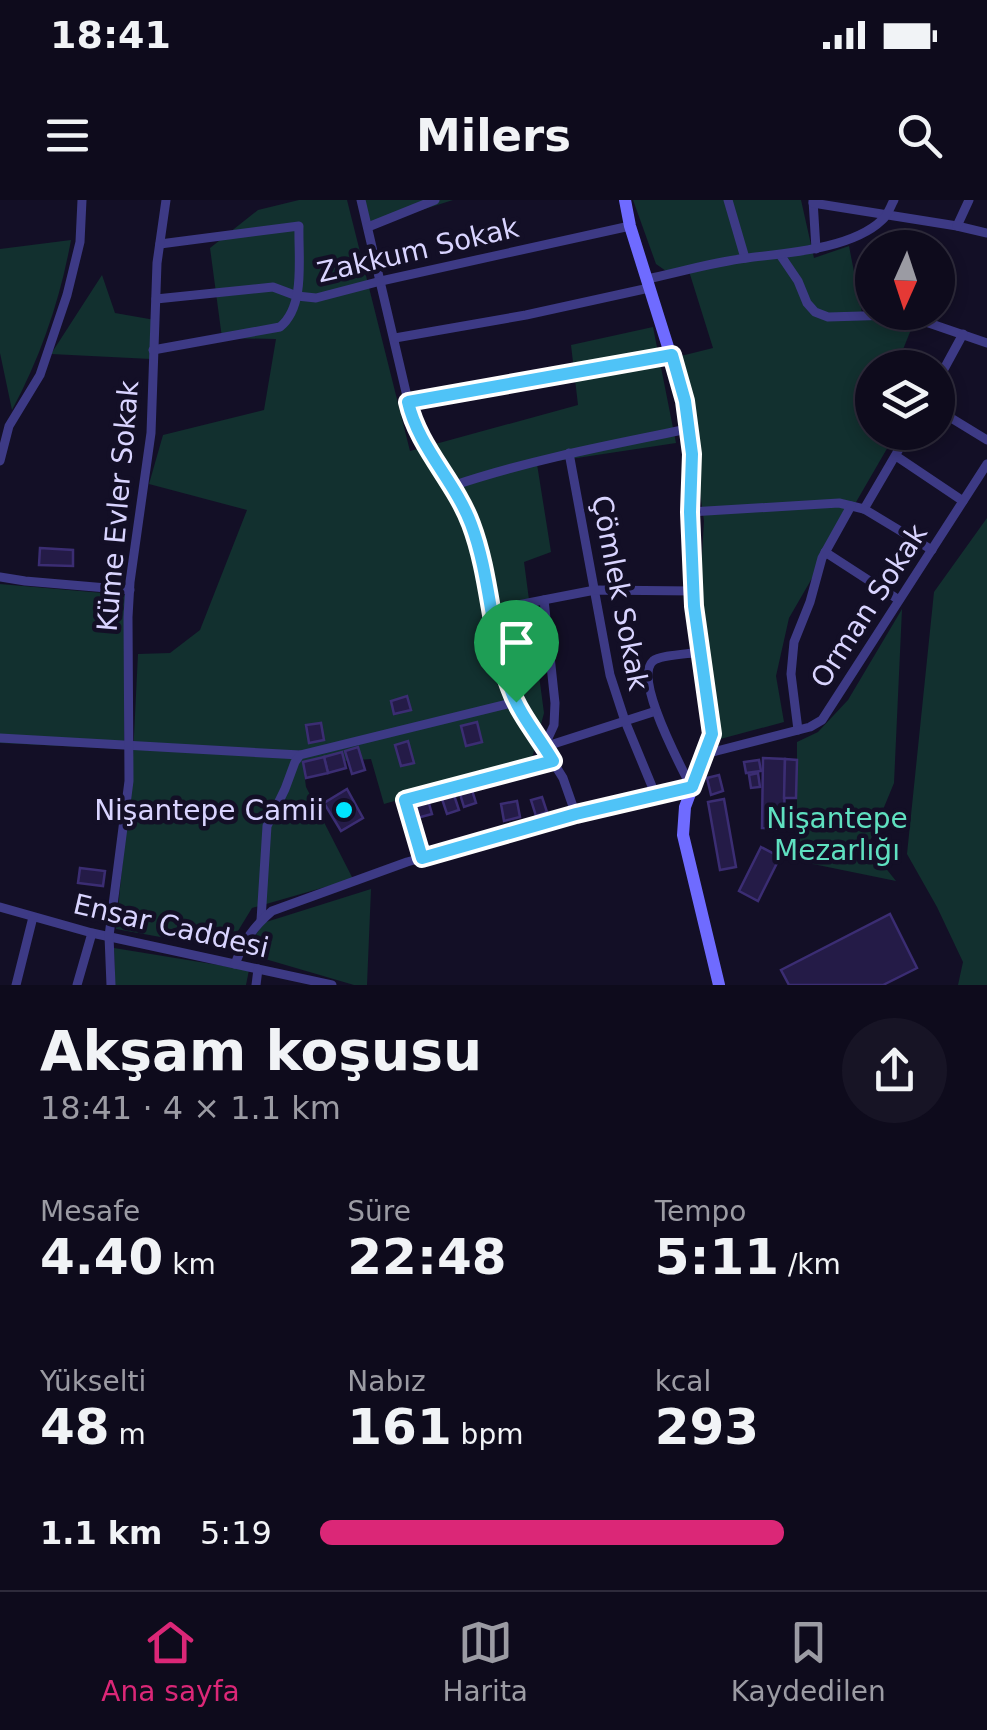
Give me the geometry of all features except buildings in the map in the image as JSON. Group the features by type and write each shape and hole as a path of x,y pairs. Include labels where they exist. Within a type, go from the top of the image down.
{"street":[{"path":"0,461 9,426 40,375 67,295 80,242 82,200"},
{"name":"Küme Evler Sokak","path":"111,985 109,936 129,781 128,616 151,434 156,298 166,200"},
{"path":"361,200 414,422 470,520 480,548 498,648 516,702 563,778 576,814"},
{"path":"368,226 436,200"},
{"path":"625,200 685,401 692,454 694,591 712,734 685,807 684,834 719,985"},
{"path":"728,200 746,258"},
{"path":"395,338 526,315 746,258 816,249 850,238 880,222 894,200"},
{"path":"957,226 969,200"},
{"path":"816,249 813,201 987,234"},
{"path":"153,350 280,327 288,320 297,296 299,226 160,244"},
{"name":"Zakkum Sokak","path":"156,298 274,287 316,298 630,226"},
{"path":"781,256 815,312 828,317 894,315 917,319 987,343"},
{"path":"954,350 963,334"},
{"path":"408,402 672,355"},
{"path":"955,420 987,440"},
{"path":"452,486 570,452 688,429"},
{"path":"864,509 899,450"},
{"name":"Çömlek Sokak","path":"570,452 610,675 656,796"},
{"path":"896,456 964,501"},
{"name":"Orman Sokak","path":"705,754 822,720 987,464"},
{"path":"690,512 839,503 864,509 932,550"},
{"path":"798,730 791,674 794,642 825,552 850,506"},
{"path":"825,552 899,600"},
{"path":"0,576 130,590"},
{"path":"492,610 595,590 694,591"},
{"path":"544,600 556,703 554,725 544,746"},
{"path":"692,787 656,711 648,671 656,658 700,652"},
{"path":"0,738 300,755 516,702"},
{"path":"544,746 656,711"},
{"path":"261,920 266,826 300,755"},
{"path":"422,858 405,800 553,761"},
{"path":"235,964 244,941 272,911 422,858 576,814 692,787"},
{"name":"Ensar Caddesi","path":"0,906 92,932 332,985"},
{"path":"16,985 33,917"},
{"path":"77,985 92,932"},
{"path":"256,985 258,969"}],"green space":[{"path":"299,200 347,200 410,451 578,405 571,345 653,327 676,443 537,464 551,552 524,562 544,713 531,762 384,804 371,759 303,764 306,787 353,879 252,908 227,949 116,929 133,756 138,654 170,653 200,630 247,510 149,484 163,435 264,410 276,339 222,338 210,248 258,210"},
{"path":"364,200 453,200 371,226"},
{"path":"633,200 801,200 814,258 849,246 855,277 855,330 911,330 903,350 855,350 855,450 886,450 789,618 776,676 784,722 713,741 700,590 704,521 681,356 713,348 688,268 666,271 656,264"},
{"path":"71,240 48,327 12,410 0,353 0,249"},
{"path":"102,275 115,313 155,320 151,359 51,354"},
{"path":"987,518 987,985 958,985 963,962 907,854 934,592"},
{"path":"0,584 126,595 124,749 0,743"},
{"name":"Nişantepe Mezarlığı","path":"902,609 894,783 868,846 896,881 808,863 797,842 797,742 818,732 848,700"},
{"path":"371,889 367,985 354,985 245,953 263,923"},
{"path":"114,948 249,970 246,985 115,985"}],"place":[{"name":"Nişantepe Camii","path":"344,810"}],"route":[{"path":"672,355 685,401 692,454 694,606 712,734 692,787 576,814 422,858 405,800 553,761 516,702 498,648 480,548 470,520 414,422 408,402 672,355"}]}
